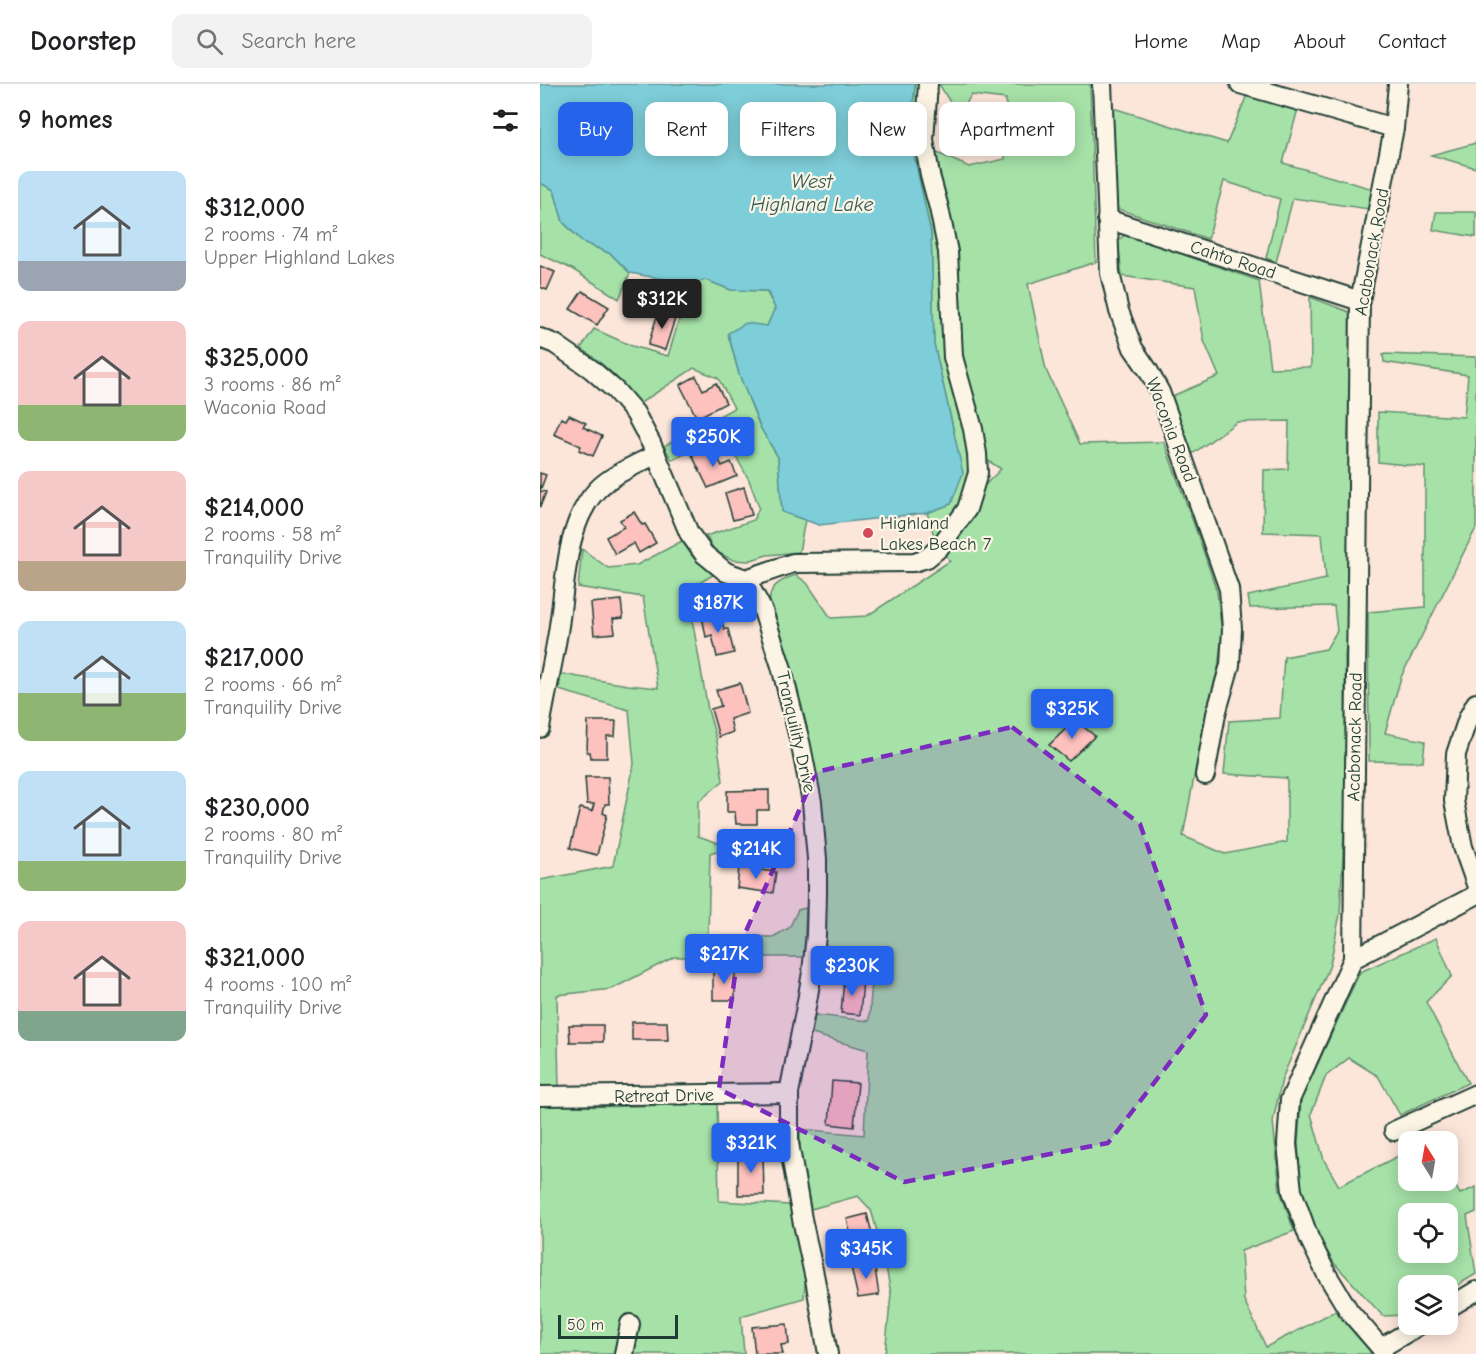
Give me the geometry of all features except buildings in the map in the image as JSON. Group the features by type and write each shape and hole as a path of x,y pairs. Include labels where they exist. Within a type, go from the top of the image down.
{"street":[{"path":"540,338 555,344 591,369 616,391 635,413 656,454 689,533 704,554 726,572 746,579 793,563 914,562 927,558 939,548 966,509 978,473 973,429 953,357 948,252 924,140 928,84"},
{"name":"Waconia Road","path":"1102,84 1110,273 1119,311 1133,348 1160,392 1229,590 1232,629 1230,664 1216,714 1205,775"},
{"path":"1239,84 1394,128"},
{"name":"Acabonack Road","path":"1382,1351 1349,1311 1326,1273 1309,1238 1292,1191 1287,1144 1290,1100 1353,959 1359,301 1394,128 1398,84"},
{"name":"Cahto Road","path":"1107,219 1359,301"},
{"path":"540,728 558,637 573,532 585,507 598,489 616,476 656,454"},
{"name":"Tranquility Drive","path":"746,579 763,611 781,666 812,802 817,859 812,972 789,1094 789,1143 828,1354"},
{"path":"1476,703 1468,718 1456,754 1454,801 1463,848 1476,884"},
{"path":"1353,959 1476,895"},
{"name":"Retreat Drive","path":"540,1096 789,1094"},
{"path":"1394,1131 1476,1094"},
{"path":"1458,1302 1476,1291"},
{"path":"624,1354 630,1324"},
{"path":"1382,1351 1405,1335"}],"highlighted area":[{"path":"1012,727 1140,824 1206,1015 1108,1143 904,1182 719,1089 739,947 816,772"}],"green space":[{"path":"915,84 922,84 924,102 913,102"},
{"path":"939,84 1090,84 1096,262 1028,284 1046,370 1080,444 1164,442 1200,541 1217,592 1222,633 1218,669 1207,708 1183,836 1225,854 1287,842 1287,778 1224,774 1229,721 1280,718 1284,657 1326,649 1337,631 1334,606 1250,608 1248,596 1326,579 1322,534 1263,532 1264,470 1288,469 1289,421 1237,422 1192,454 1170,397 1219,376 1204,341 1195,287 1122,276 1118,241 1125,234 1259,281 1270,368 1311,367 1310,297 1352,313 1348,436 1350,603 1345,656 1346,791 1340,914 1330,965 1282,1079 1273,1121 1280,1190 1294,1231 1241,1251 1244,1300 1266,1347 1335,1311 1371,1354 885,1354 891,1294 884,1256 871,1210 858,1196 811,1209 800,1149 800,1129 864,1135 868,1050 812,1034 815,1015 869,1021 873,964 823,944 825,894 770,595 777,584 796,575 807,583 831,618 867,616 950,561 945,553 972,513 984,486 1001,469 987,460 961,360 935,152 939,156 969,167 1005,159 1005,156 1075,156 1075,102 1006,102 1006,99 971,95 967,102 950,102"},
{"path":"1247,95 1298,109 1283,163 1373,189 1369,209 1293,198 1276,262 1266,258 1280,199 1224,181 1208,239 1115,208 1110,107 1227,143"},
{"path":"927,136 934,209 967,429 971,474 960,506 936,542 927,513 951,504 954,432 934,344 931,233 914,156 927,156"},
{"path":"1476,143 1476,168 1431,155"},
{"path":"540,183 554,190 563,222 583,242 611,254 630,273 619,299 572,269 540,254"},
{"path":"1436,212 1476,212 1476,237 1433,230"},
{"path":"706,280 731,290 766,291 775,308 767,326 728,334 739,374 760,427 778,457 782,512 805,520 799,552 767,555 748,561 733,560 715,551 706,536 754,520 759,507 749,480 724,435 672,460 664,446 734,408 718,378 694,368 639,404 612,373 581,348 594,329 632,346 668,356 690,284"},
{"path":"1383,354 1476,357 1476,528 1401,677 1385,733 1425,741 1423,762 1369,761 1368,612 1425,607 1425,467 1378,462 1378,412 1464,417 1468,375 1384,362"},
{"path":"682,541 693,557 713,575 687,590 723,781 698,802 698,836 730,847 710,853 708,936 773,937 789,928 798,910 806,908 804,957 674,957 612,989 557,995 559,1091 540,1090 540,880 613,866 634,764 629,710 559,690 561,674 658,688 643,597 578,587 582,549 608,568 637,565"},
{"path":"1436,938 1452,976 1426,1002 1468,1083 1400,1115 1378,1076 1349,1058 1326,1076 1311,1114 1324,1160 1339,1186 1398,1156 1398,1191 1458,1190 1460,1194 1476,1187 1476,1212 1467,1216 1476,1274 1458,1285 1458,1275 1398,1275 1398,1315 1383,1316 1334,1263 1318,1236 1301,1191 1298,1143 1301,1100 1360,972"},
{"path":"540,1104 606,1106 717,1104 719,1201 790,1205 806,1271 804,1298 741,1316 744,1354 540,1354"}],"water":[{"name":"West Highland Lake","path":"540,84 915,84 913,102 848,102 848,156 914,156 931,233 934,344 963,473 951,504 927,513 819,525 782,512 778,457 760,427 739,374 728,333 746,323 767,326 775,308 767,291 731,290 706,280 690,284 630,273 611,254 583,242 563,222 554,190 540,183"}],"place":[{"name":"Highland Lakes Beach 7","path":"868,533"}]}
